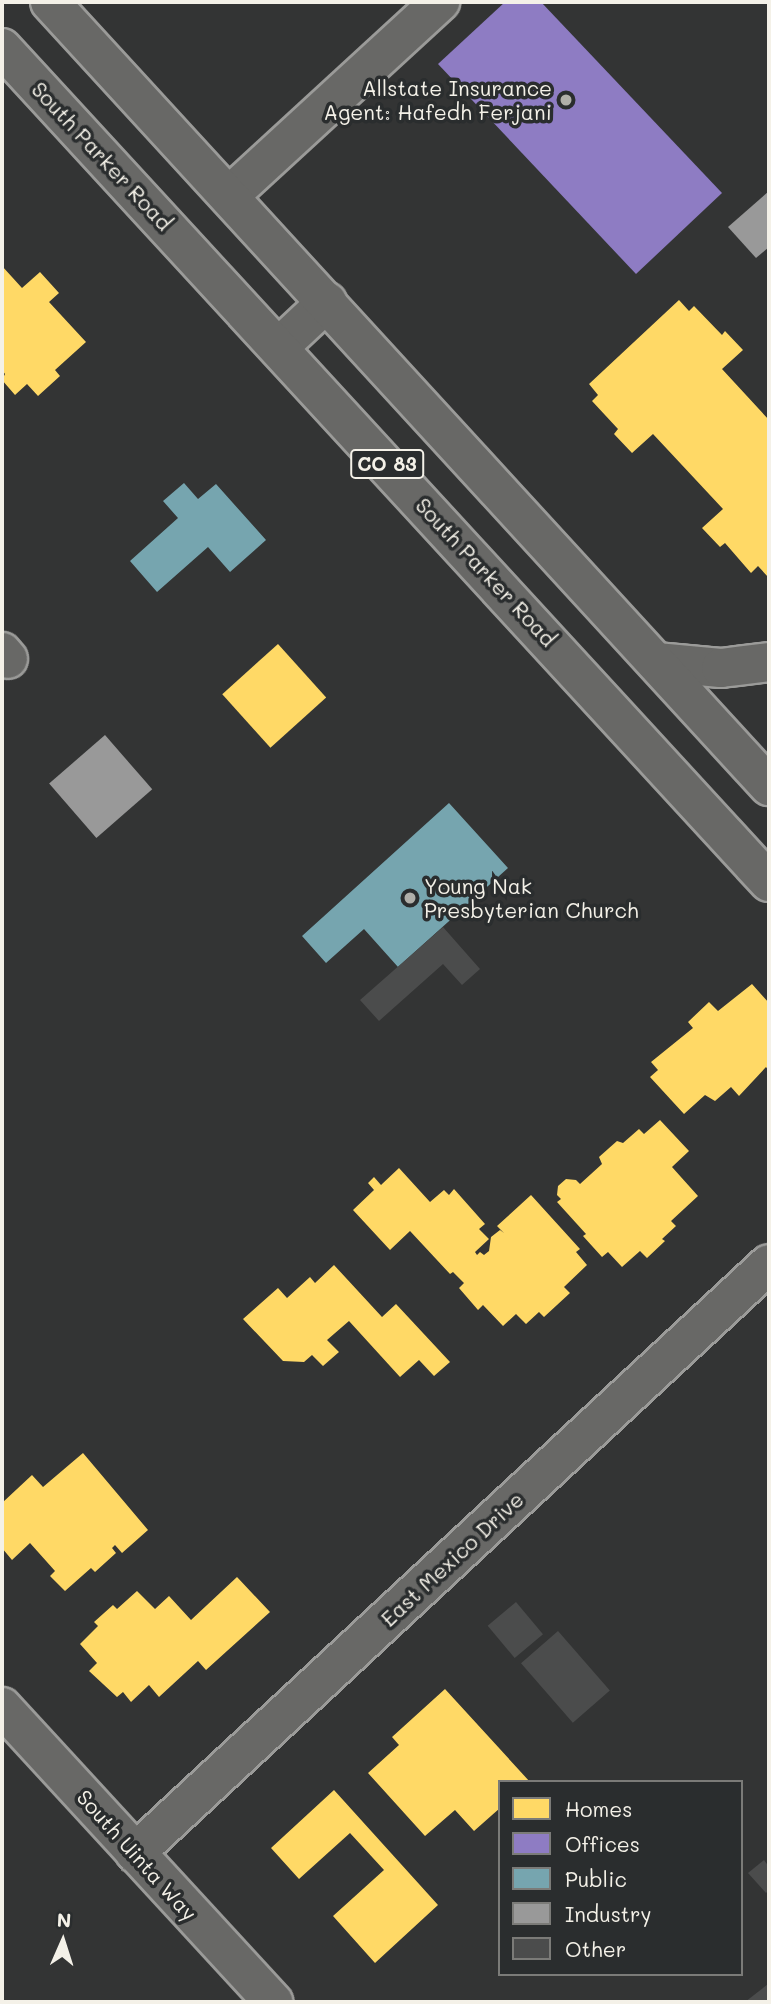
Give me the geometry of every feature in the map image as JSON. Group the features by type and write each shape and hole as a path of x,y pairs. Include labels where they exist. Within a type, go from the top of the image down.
{"main road":[{"name":"CO 83","path":"50,2 769,786"},
{"path":"229,196 440,2"},
{"name":"South Parker Road","path":"2,48 769,882"},
{"path":"279,347 327,302"},
{"path":"656,662 722,668 769,662"},
{"name":"East Mexico Drive","path":"135,1853 769,1264"},
{"name":"South Uinta Way","path":"2,1707 272,2002"}],"building: Homes":[{"path":"2,266 22,288 40,272 59,293 49,302 86,342 55,370 60,376 38,396 27,384 15,395 2,380 5,374 2,370"},
{"path":"679,300 689,311 694,306 722,335 725,331 743,350 722,369 769,420 768,577 758,566 751,573 725,543 720,547 702,528 723,509 653,434 632,453 614,434 618,429 592,401 598,395 589,384"},
{"path":"278,644 326,698 270,748 222,694"},
{"path":"752,984 769,1003 769,1071 766,1067 739,1096 731,1087 715,1101 705,1095 684,1114 650,1077 658,1070 651,1062 693,1028 688,1022 709,1002 718,1011"},
{"path":"660,1120 689,1151 672,1167 698,1196 671,1221 676,1226 647,1258 640,1251 622,1267 608,1252 602,1257 583,1236 586,1234 557,1202 561,1199 557,1195 558,1186 566,1179 576,1180 580,1184 602,1164 599,1157 617,1141 623,1143 639,1129 644,1134"},
{"path":"399,1168 430,1202 444,1190 449,1195 454,1189 485,1224 479,1229 489,1239 475,1252 477,1255 480,1252 484,1255 489,1251 491,1237 500,1230 504,1233 497,1226 531,1195 580,1249 576,1252 587,1265 564,1287 570,1293 544,1317 539,1312 526,1324 516,1314 503,1326 483,1305 478,1310 459,1288 464,1283 453,1272 450,1274 410,1231 390,1250 353,1210 374,1190 368,1183 374,1177 381,1185"},
{"path":"334,1265 382,1317 396,1304 450,1362 434,1376 419,1360 400,1377 349,1321 327,1340 339,1352 323,1366 312,1355 304,1362 283,1361 243,1319 278,1288 287,1298 310,1277 315,1283"},
{"path":"83,1453 148,1530 122,1553 115,1545 112,1548 116,1553 95,1572 91,1568 65,1591 50,1576 55,1571 30,1543 12,1560 2,1548 2,1503 32,1475 43,1487"},
{"path":"237,1577 270,1612 206,1670 198,1661 159,1697 149,1685 131,1702 123,1692 117,1697 89,1671 97,1663 80,1644 98,1626 94,1622 113,1605 117,1609 137,1591 155,1609 169,1596 191,1620"},
{"path":"445,1689 528,1780 498,1780 498,1810 474,1831 455,1810 425,1836 368,1773 399,1745 392,1737"},
{"path":"334,1790 438,1905 375,1963 333,1916 384,1870 350,1833 299,1879 271,1848"}],"building: Offices":[{"path":"505,2 541,2 722,193 636,274 438,64"}],"building: Public":[{"path":"184,483 198,499 216,484 266,540 230,572 208,547 157,592 130,561 178,518 163,501"},
{"name":"Young Nak Presbyterian Church","path":"449,803 508,868 398,967 364,929 326,963 302,936"}],"building: Industry":[{"path":"769,191 769,247 756,258 728,227"},
{"path":"105,735 152,789 96,838 49,784"}],"building: Other":[{"path":"443,927 480,969 462,985 443,964 379,1021 360,1000"},
{"path":"516,1602 543,1634 515,1658 488,1626"},
{"path":"558,1631 610,1691 573,1723 521,1663"},
{"path":"764,1860 769,1867 769,1890 766,1893 748,1873"},
{"path":"768,1984 769,2002 745,2002"}],"place":[{"name":"Allstate Insurance Agent: Hafedh Ferjani","path":"566,100"},
{"name":"Young Nak Presbyterian Church","path":"410,898"}]}
